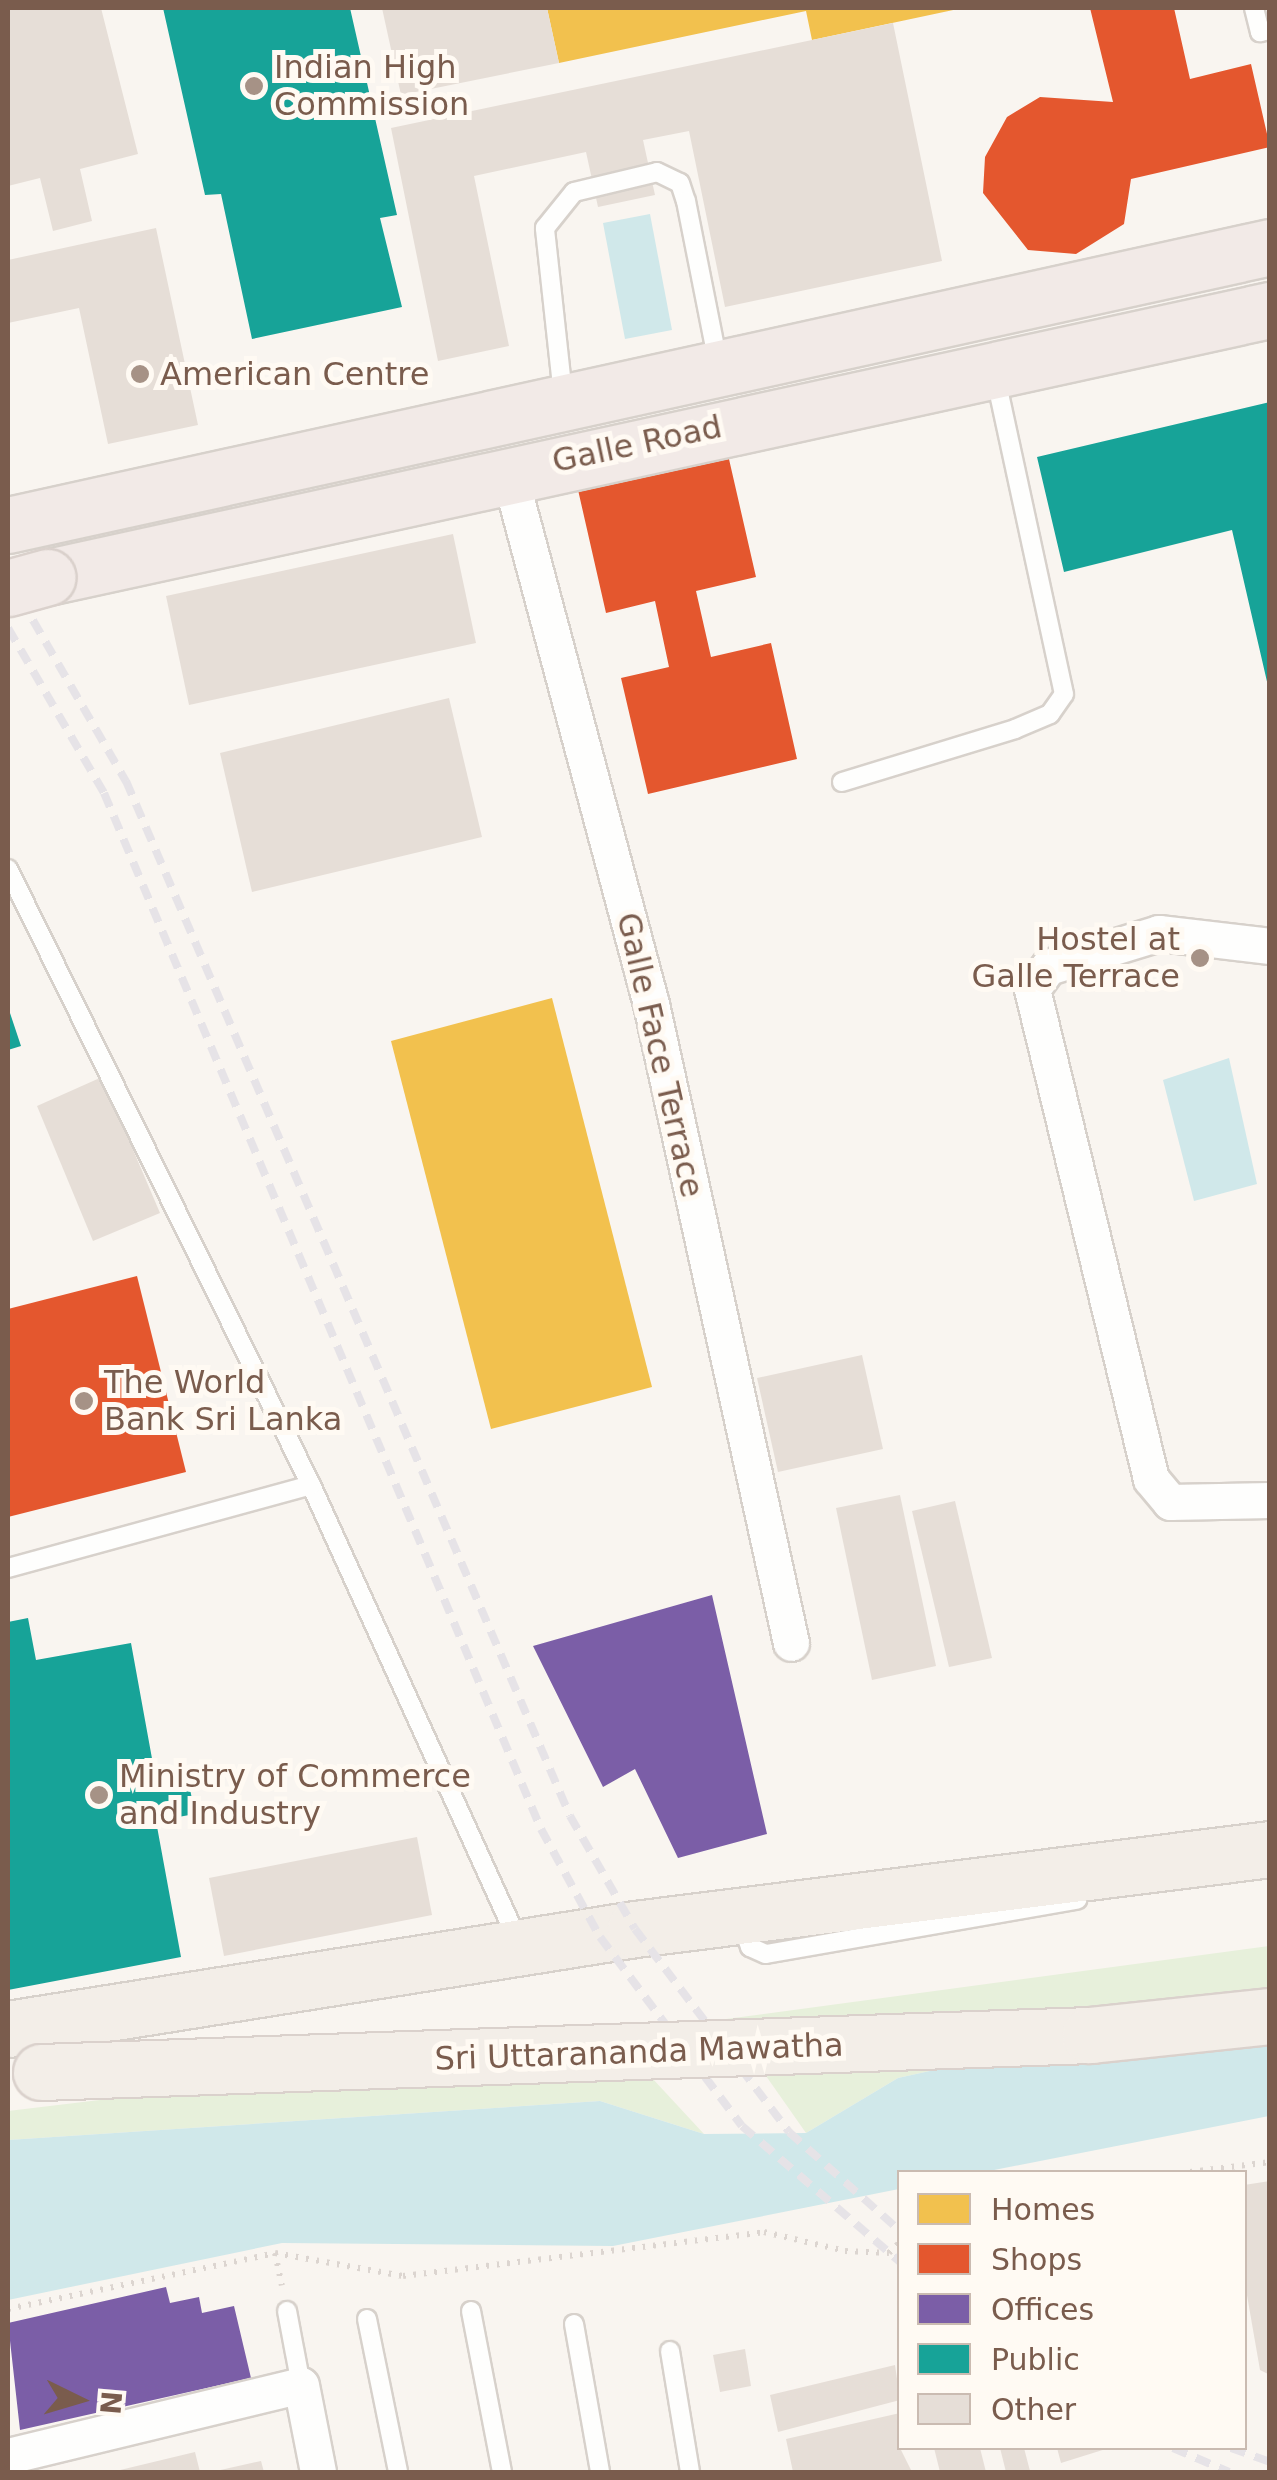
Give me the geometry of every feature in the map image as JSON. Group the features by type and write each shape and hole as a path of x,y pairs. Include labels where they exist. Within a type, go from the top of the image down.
{"highway":[{"name":"Galle Road","path":"28,520 1270,247"},
{"name":"Galle Road","path":"28,583 508,472 1270,310"}],"main road":[{"path":"8,2029 308,1976 522,1951 741,1918 1270,1849"},
{"name":"Sri Uttarananda Mawatha","path":"24,2075 1090,2036 1270,2016"}],"street":[{"name":"Galle Face Terrace","path":"508,472 651,1004 791,1643"},
{"path":"1270,946 1159,933 1048,967 1032,989 1151,1479 1170,1502 1270,1500"},
{"path":"16,2461 301,2385 318,2472"}],"lane":[{"path":"1254,8 1260,32 1270,30"},
{"path":"564,400 545,228 574,192 657,172 680,182 719,366"},
{"path":"842,782 1015,729 1050,714 1064,694 994,369"},
{"path":"8,870 310,1485 522,1951"},
{"path":"8,1568 310,1485"},
{"path":"1140,1889 1270,1869"},
{"path":"741,1918 750,1947 766,1954 1101,1896"},
{"path":"471,2310 502,2472"},
{"path":"287,2311 301,2385"},
{"path":"367,2318 398,2472"},
{"path":"574,2324 600,2472"},
{"path":"670,2352 690,2472"}],"path":[{"path":"1206,2170 1270,2162"},
{"path":"8,2310 275,2253 403,2276 764,2232 845,2251 889,2254 897,2245"}],"green space":[{"path":"1269,1946 1269,1996 898,2078 806,2133 726,2019"},
{"path":"652,2078 704,2134 600,2101 8,2140 8,2111 183,2090"}],"water":[{"path":"650,214 672,330 625,339 603,223"},
{"path":"1229,1058 1257,1184 1194,1201 1163,1080"},
{"path":"1269,1996 1269,2116 994,2170 897,2170 897,2189 613,2246 282,2243 8,2300 8,2140 600,2101 704,2134 806,2133 898,2078"}],"building: Homes":[{"path":"547,8 958,9 812,40 806,11 559,63"},
{"path":"552,998 652,1387 491,1429 391,1041"}],"building: Shops":[{"path":"1090,8 1174,8 1190,79 1251,64 1270,147 1131,179 1124,224 1076,254 1028,250 983,193 985,157 1007,117 1040,97 1113,102"},
{"path":"726,446 756,577 696,591 711,657 771,643 797,759 648,794 621,678 669,667 655,601 606,613 576,481"},
{"path":"137,1276 186,1472 8,1517 8,1309"}],"building: Offices":[{"path":"712,1595 767,1834 678,1858 635,1769 603,1787 533,1646"},
{"path":"166,2287 170,2303 199,2297 202,2313 234,2306 251,2378 20,2430 8,2323"}],"building: Public":[{"path":"163,8 350,8 397,215 380,218 402,307 252,339 221,194 205,195"},
{"path":"1270,402 1268,686 1232,530 1064,572 1037,457"},
{"path":"8,1007 21,1046 8,1050"},
{"name":"Ministry of Commerce and Industry","path":"28,1618 36,1660 131,1643 155,1775 186,1769 195,1814 156,1821 181,1957 8,1990 8,1622"}],"building: Other":[{"path":"8,8 101,8 138,154 80,169 92,221 53,231 40,178 8,186"},
{"path":"382,8 547,8 559,63 401,95"},
{"path":"893,23 942,261 725,307 689,131 643,140 655,195 598,207 586,152 474,176 509,346 438,361 391,128"},
{"name":"American Centre","path":"156,228 198,425 108,444 79,308 8,323 8,260"},
{"path":"453,534 476,643 189,705 166,596"},
{"path":"449,698 482,837 252,892 220,753"},
{"path":"102,1077 160,1213 93,1241 37,1106"},
{"path":"862,1355 883,1449 778,1472 757,1378"},
{"path":"900,1495 936,1666 872,1680 836,1508"},
{"path":"955,1501 992,1658 949,1667 912,1511"},
{"path":"417,1837 432,1915 224,1956 209,1878"},
{"path":"1270,2181 1270,2375 1260,2370 1247,2295 1247,2185"},
{"path":"745,2349 751,2386 720,2392 713,2355"},
{"path":"895,2365 897,2401 778,2432 770,2395"},
{"path":"897,2414 897,2450 901,2450 912,2472 793,2472 786,2439"},
{"path":"934,2450 980,2450 986,2472 940,2472"},
{"path":"1000,2450 1025,2450 1030,2471 1006,2472"},
{"path":"1058,2450 1103,2450 1061,2463"},
{"path":"195,2452 200,2472 116,2471"},
{"path":"261,2461 264,2472 216,2472 216,2471"}],"railway":[{"path":"8,577 126,781 570,1816 635,1929 789,2132 897,2228"},
{"path":"8,628 104,793 541,1829 600,1937 742,2126 897,2259"},
{"path":"1178,2450 1229,2472"},
{"path":"1237,2450 1270,2462"}],"place":[{"name":"Indian High Commission","path":"254,86"},
{"name":"American Centre","path":"140,374"},
{"name":"Hostel at Galle Terrace","path":"1200,958"},
{"name":"The World Bank Sri Lanka","path":"84,1401"},
{"name":"Ministry of Commerce and Industry","path":"99,1795"}]}
